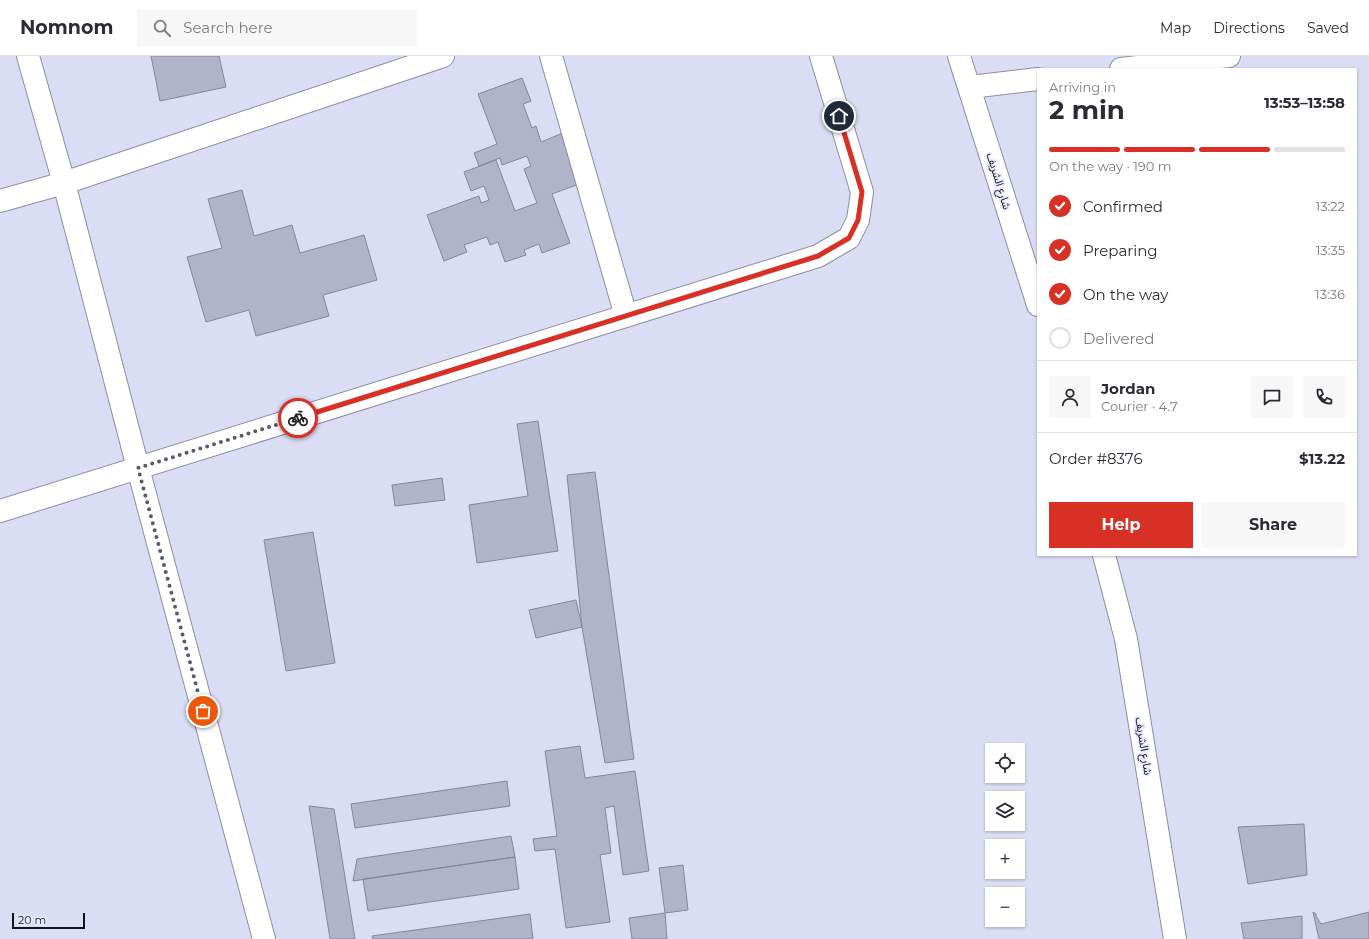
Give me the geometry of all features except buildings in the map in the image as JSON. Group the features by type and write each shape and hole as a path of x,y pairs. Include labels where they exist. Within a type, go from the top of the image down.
{"street":[{"path":"28,56 64,183 138,468 264,939"},
{"path":"0,201 64,183 443,56"},
{"path":"551,56 626,316"},
{"path":"0,511 818,256 849,238 858,220 862,192 821,56"},
{"name":"شارع الشريف","path":"959,56 1037,302"},
{"path":"1129,68 1229,56"},
{"path":"970,87 1037,79"},
{"name":"شارع الشريف","path":"1104,556 1126,639 1175,939"}],"way so far":[{"path":"203,711 138,468 298,418"}],"route":[{"path":"298,418 818,256 849,238 858,220 862,192 839,116"}]}
